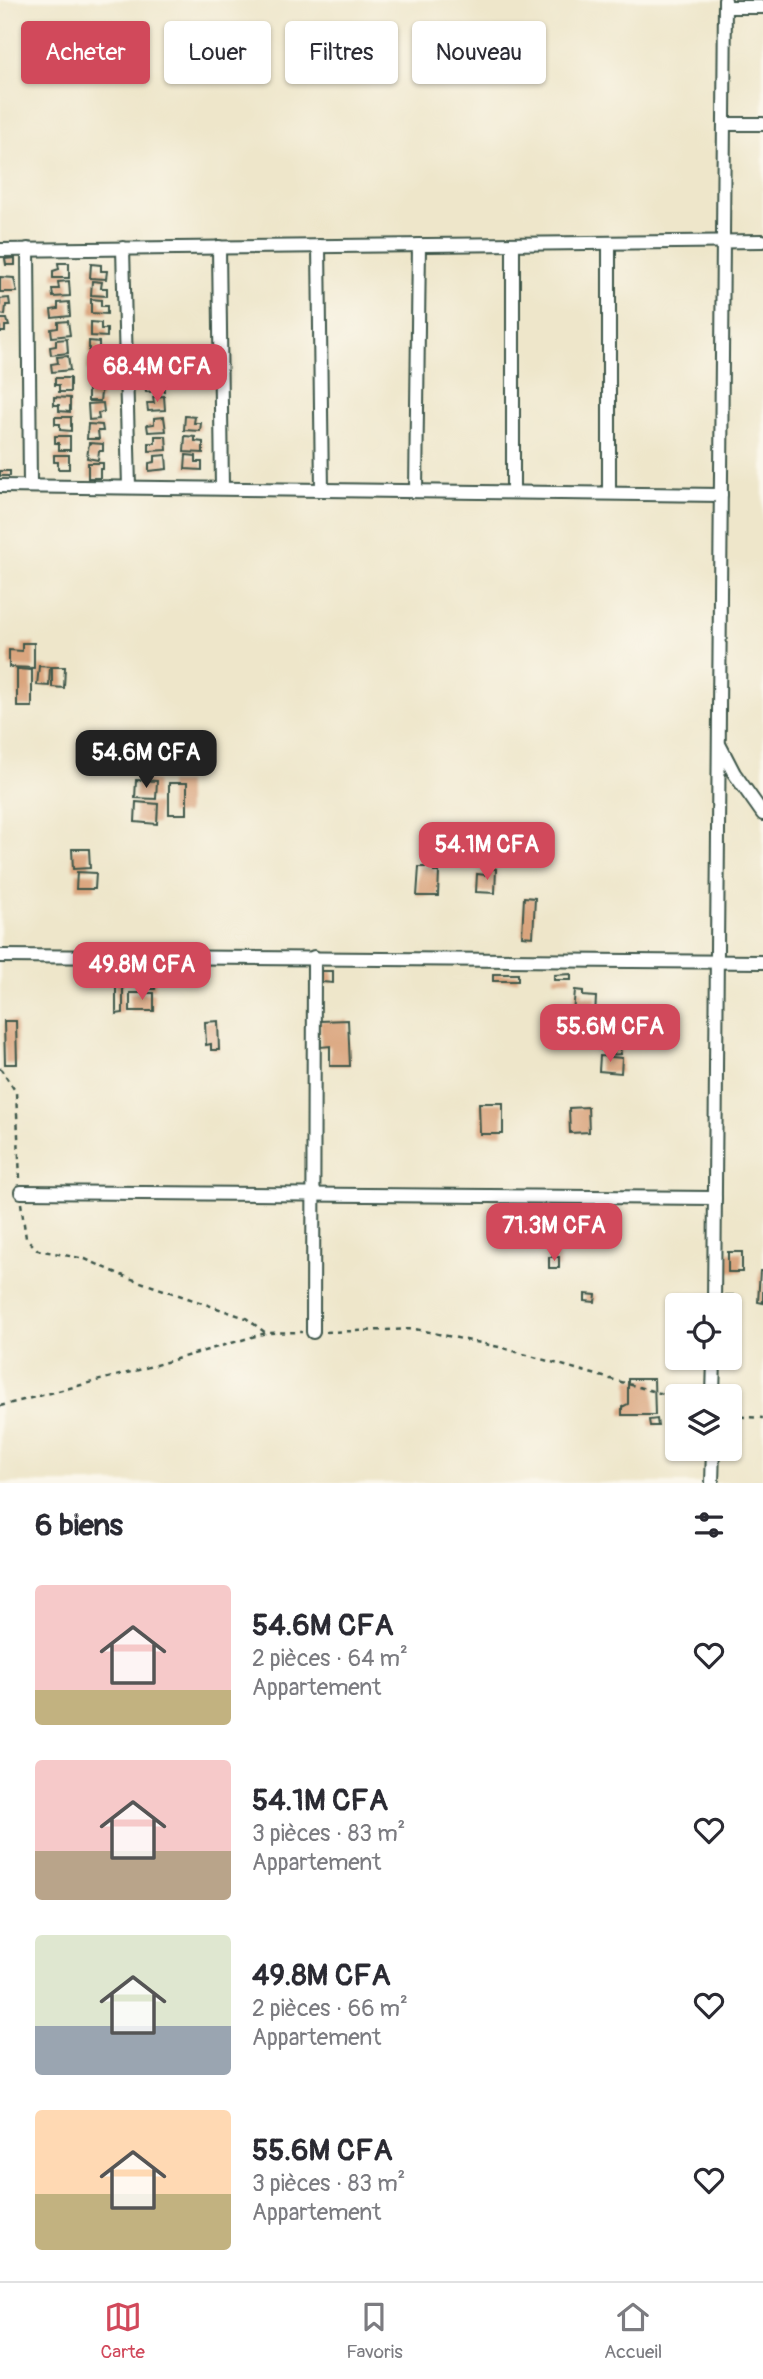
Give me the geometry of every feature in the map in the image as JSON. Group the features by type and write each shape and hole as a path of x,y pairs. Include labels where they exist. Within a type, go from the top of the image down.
{"street":[{"path":"714,1293 725,4 763,7"},
{"path":"724,124 763,124"},
{"path":"0,250 763,242"},
{"path":"609,243 609,493"},
{"path":"513,244 513,492"},
{"path":"416,491 418,245"},
{"path":"319,246 322,490"},
{"path":"219,247 222,488"},
{"path":"123,248 129,487"},
{"path":"29,249 30,486"},
{"path":"0,486 721,495"},
{"path":"719,742 734,773 763,814"},
{"path":"0,956 763,962"},
{"path":"313,1332 314,957"},
{"path":"21,1192 715,1198"},
{"path":"712,1483 713,1461"}],"path":[{"path":"0,1068 16,1092 22,1220 26,1238 38,1250 85,1259 126,1277 246,1318 266,1333"},
{"path":"0,1406 266,1333 415,1329 499,1347 665,1395"},
{"path":"742,1417 763,1418"}],"building":[{"path":"15,258 15,265 6,265 5,259"},
{"path":"58,263 69,263 69,278 53,278 53,271 59,269"},
{"path":"91,264 101,265 101,271 107,271 106,279 90,278"},
{"path":"0,277 14,278 17,292 0,292"},
{"path":"69,281 70,296 53,297 52,289 59,289 58,282"},
{"path":"92,281 102,282 101,288 107,288 107,296 91,295"},
{"path":"9,298 10,305 6,305 5,315 0,314 0,299"},
{"path":"91,299 101,300 101,306 107,306 107,314 91,313"},
{"path":"69,302 70,316 52,318 51,310 58,309 58,303"},
{"path":"0,319 7,319 9,326 5,326 5,332 0,332"},
{"path":"68,321 70,335 52,337 51,329 58,328 58,322"},
{"path":"91,322 101,323 101,329 107,329 107,337 91,336"},
{"path":"67,339 68,353 51,355 50,347 56,346 56,340"},
{"path":"89,341 99,342 99,348 105,348 105,356 89,355"},
{"path":"68,356 70,370 52,372 51,364 58,363 57,357"},
{"path":"166,357 167,371 150,373 149,365 156,364 155,358"},
{"path":"88,358 98,359 97,365 104,366 103,373 87,372"},
{"path":"163,377 164,391 146,392 145,385 152,384 152,378"},
{"path":"55,378 70,378 70,392 59,392"},
{"path":"88,385 102,385 100,401 88,401"},
{"path":"164,396 165,410 148,411 147,403 154,403 153,397"},
{"path":"54,397 70,398 70,412 59,411 59,405 54,405"},
{"path":"103,403 104,412 98,413 99,419 89,420 88,404"},
{"path":"185,416 195,417 194,423 201,423 200,431 184,430"},
{"path":"55,417 71,417 71,431 60,430 60,424 55,424"},
{"path":"164,417 166,431 148,432 147,425 154,424 154,418"},
{"path":"88,424 102,425 103,431 98,431 99,439 87,439"},
{"path":"55,436 70,436 70,450 59,450"},
{"path":"155,436 166,436 167,450 149,451 149,443 155,443"},
{"path":"185,436 195,437 195,441 203,442 203,453 184,452"},
{"path":"89,443 103,444 98,460 87,458"},
{"path":"54,455 69,455 69,469 58,469"},
{"path":"166,455 167,469 149,471 149,463 155,462 155,456"},
{"path":"186,455 196,456 196,462 202,462 202,470 185,469"},
{"path":"88,463 103,463 100,478 88,478"},
{"path":"0,471 10,471 10,476 0,476"},
{"path":"22,643 34,643 34,668 9,667 9,650 22,651"},
{"path":"39,666 50,667 49,686 37,685"},
{"path":"52,667 65,667 64,688 52,687"},
{"path":"17,669 32,670 32,707 17,707"},
{"path":"136,780 157,781 156,799 135,798"},
{"path":"169,783 187,783 187,814 169,814"},
{"path":"136,802 158,804 157,824 135,822"},
{"path":"72,849 89,849 90,868 73,869"},
{"path":"419,867 434,867 434,872 439,872 438,896 417,896"},
{"path":"486,868 496,869 495,893 476,892 477,874 485,875"},
{"path":"77,872 96,873 95,889 76,889"},
{"path":"524,897 535,898 533,937 522,936"},
{"path":"130,968 138,968 137,975 130,974"},
{"path":"149,968 156,968 155,989 148,989"},
{"path":"322,971 333,971 333,983 322,982"},
{"path":"493,974 518,974 518,981 493,981"},
{"path":"571,974 571,980 554,980 554,975"},
{"path":"116,982 123,982 123,1013 116,1014"},
{"path":"575,990 583,991 583,996 596,997 595,1016 573,1014"},
{"path":"130,993 154,993 154,1011 130,1011"},
{"path":"348,1020 350,1066 330,1066 330,1046 321,1047 320,1021"},
{"path":"4,1021 16,1021 17,1064 5,1064"},
{"path":"218,1021 219,1050 211,1050 211,1044 206,1045 205,1022"},
{"path":"617,1022 621,1054 608,1055 608,1050 601,1050 598,1024"},
{"path":"600,1056 622,1058 621,1073 599,1071"},
{"path":"479,1103 503,1103 503,1134 480,1134"},
{"path":"588,1107 589,1132 570,1133 569,1108"},
{"path":"728,1252 742,1252 742,1272 728,1272"},
{"path":"549,1257 559,1257 559,1268 549,1268"},
{"path":"760,1271 763,1271 763,1303 758,1302"},
{"path":"585,1294 596,1295 595,1302 585,1301"},
{"path":"628,1379 654,1379 655,1415 622,1415 622,1407 628,1404"},
{"path":"657,1419 658,1426 650,1426 649,1420"}]}
